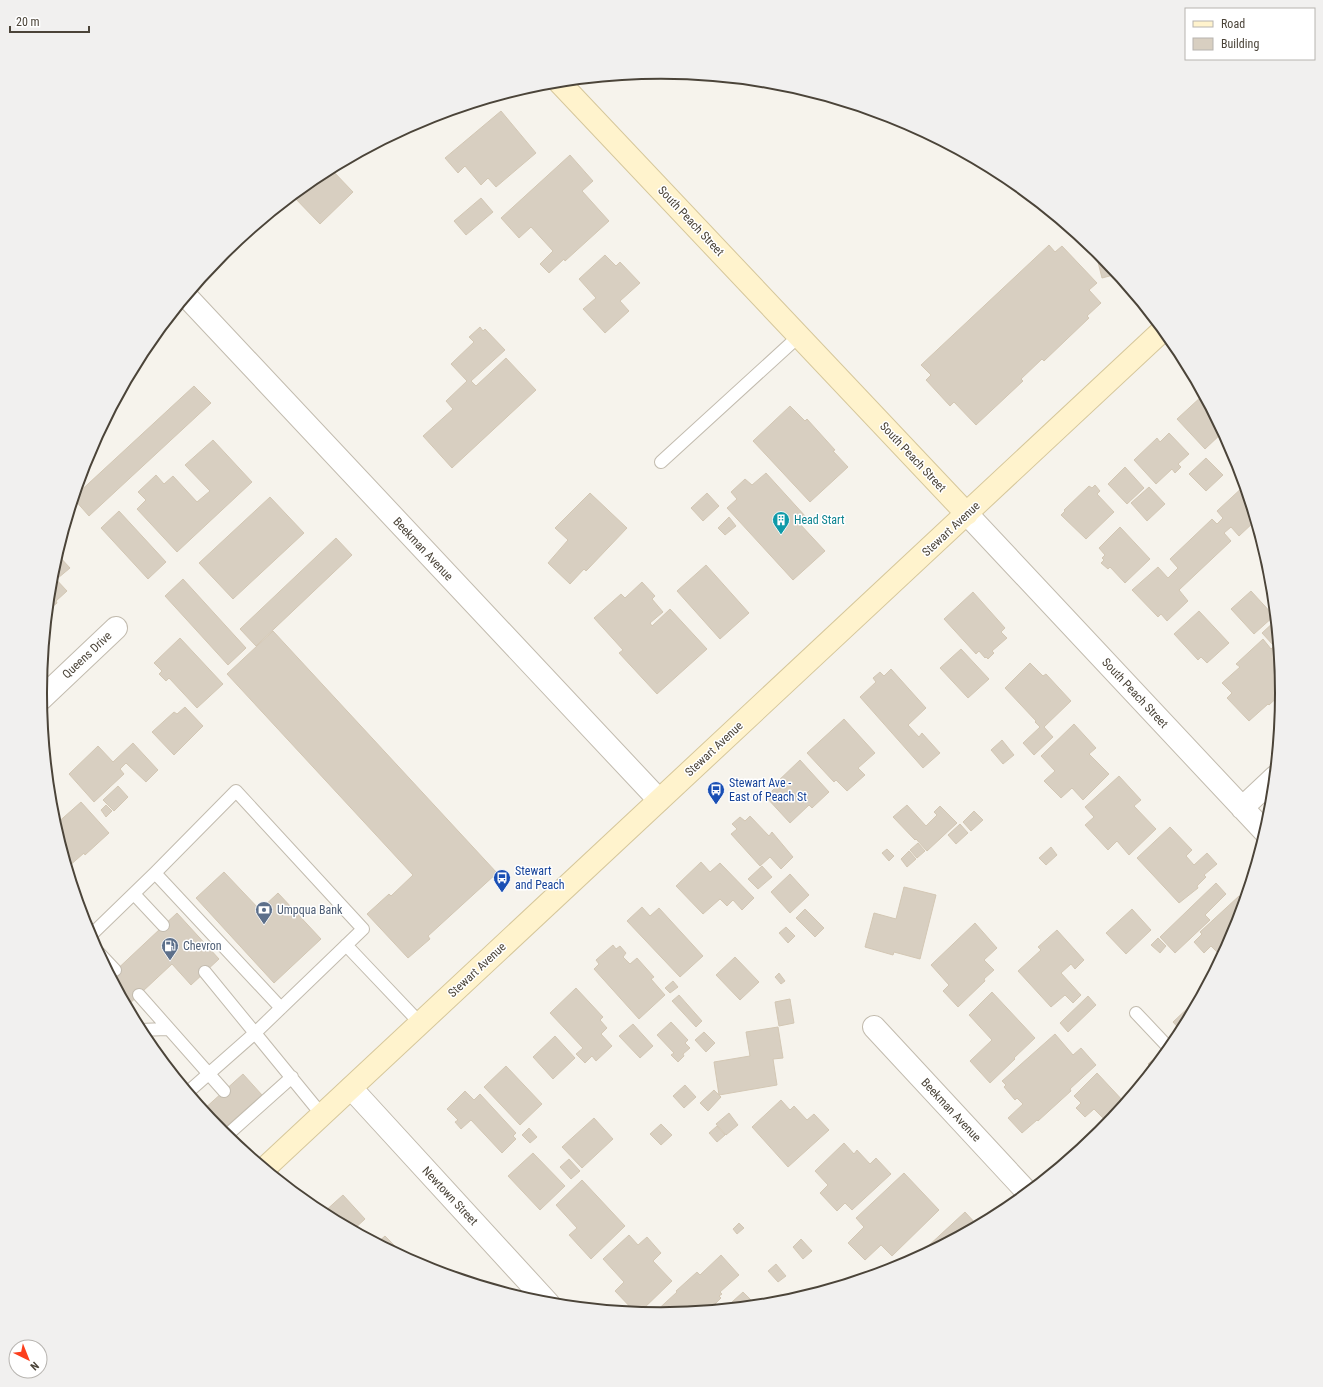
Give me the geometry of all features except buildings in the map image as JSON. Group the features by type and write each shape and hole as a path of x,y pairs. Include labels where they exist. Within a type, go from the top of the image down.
{"main road":[{"name":"South Peach Street","path":"564,87 967,514"},
{"name":"Stewart Avenue","path":"268,1165 1160,334"}],"street":[{"name":"Beekman Avenue","path":"190,300 659,800"},
{"name":"South Peach Street","path":"967,514 1261,828"},
{"name":"Queens Drive","path":"47,692 116,628"},
{"path":"1242,808 1269,783"},
{"name":"Beekman Avenue","path":"874,1027 1025,1189"},
{"name":"Newtown Street","path":"351,1088 542,1296"}],"lane":[{"path":"661,462 799,336"},
{"path":"95,931 155,874 236,791 363,929 255,1033 191,1089"},
{"path":"155,874 281,1008"},
{"path":"134,894 164,925"},
{"path":"346,945 420,1023"},
{"path":"110,964 115,970"},
{"path":"205,972 322,1115"},
{"path":"139,995 224,1091"},
{"path":"1136,1013 1166,1044"},
{"path":"148,1030 168,1029"},
{"path":"230,1131 245,1114 292,1077"}],"place":[{"name":"Head Start","path":"781,535"},
{"name":"Stewart Ave - East of Peach St","path":"716,805"},
{"name":"Stewart and Peach","path":"502,893"},
{"name":"Umpqua Bank","path":"264,925"},
{"name":"Chevron","path":"170,961"}]}
